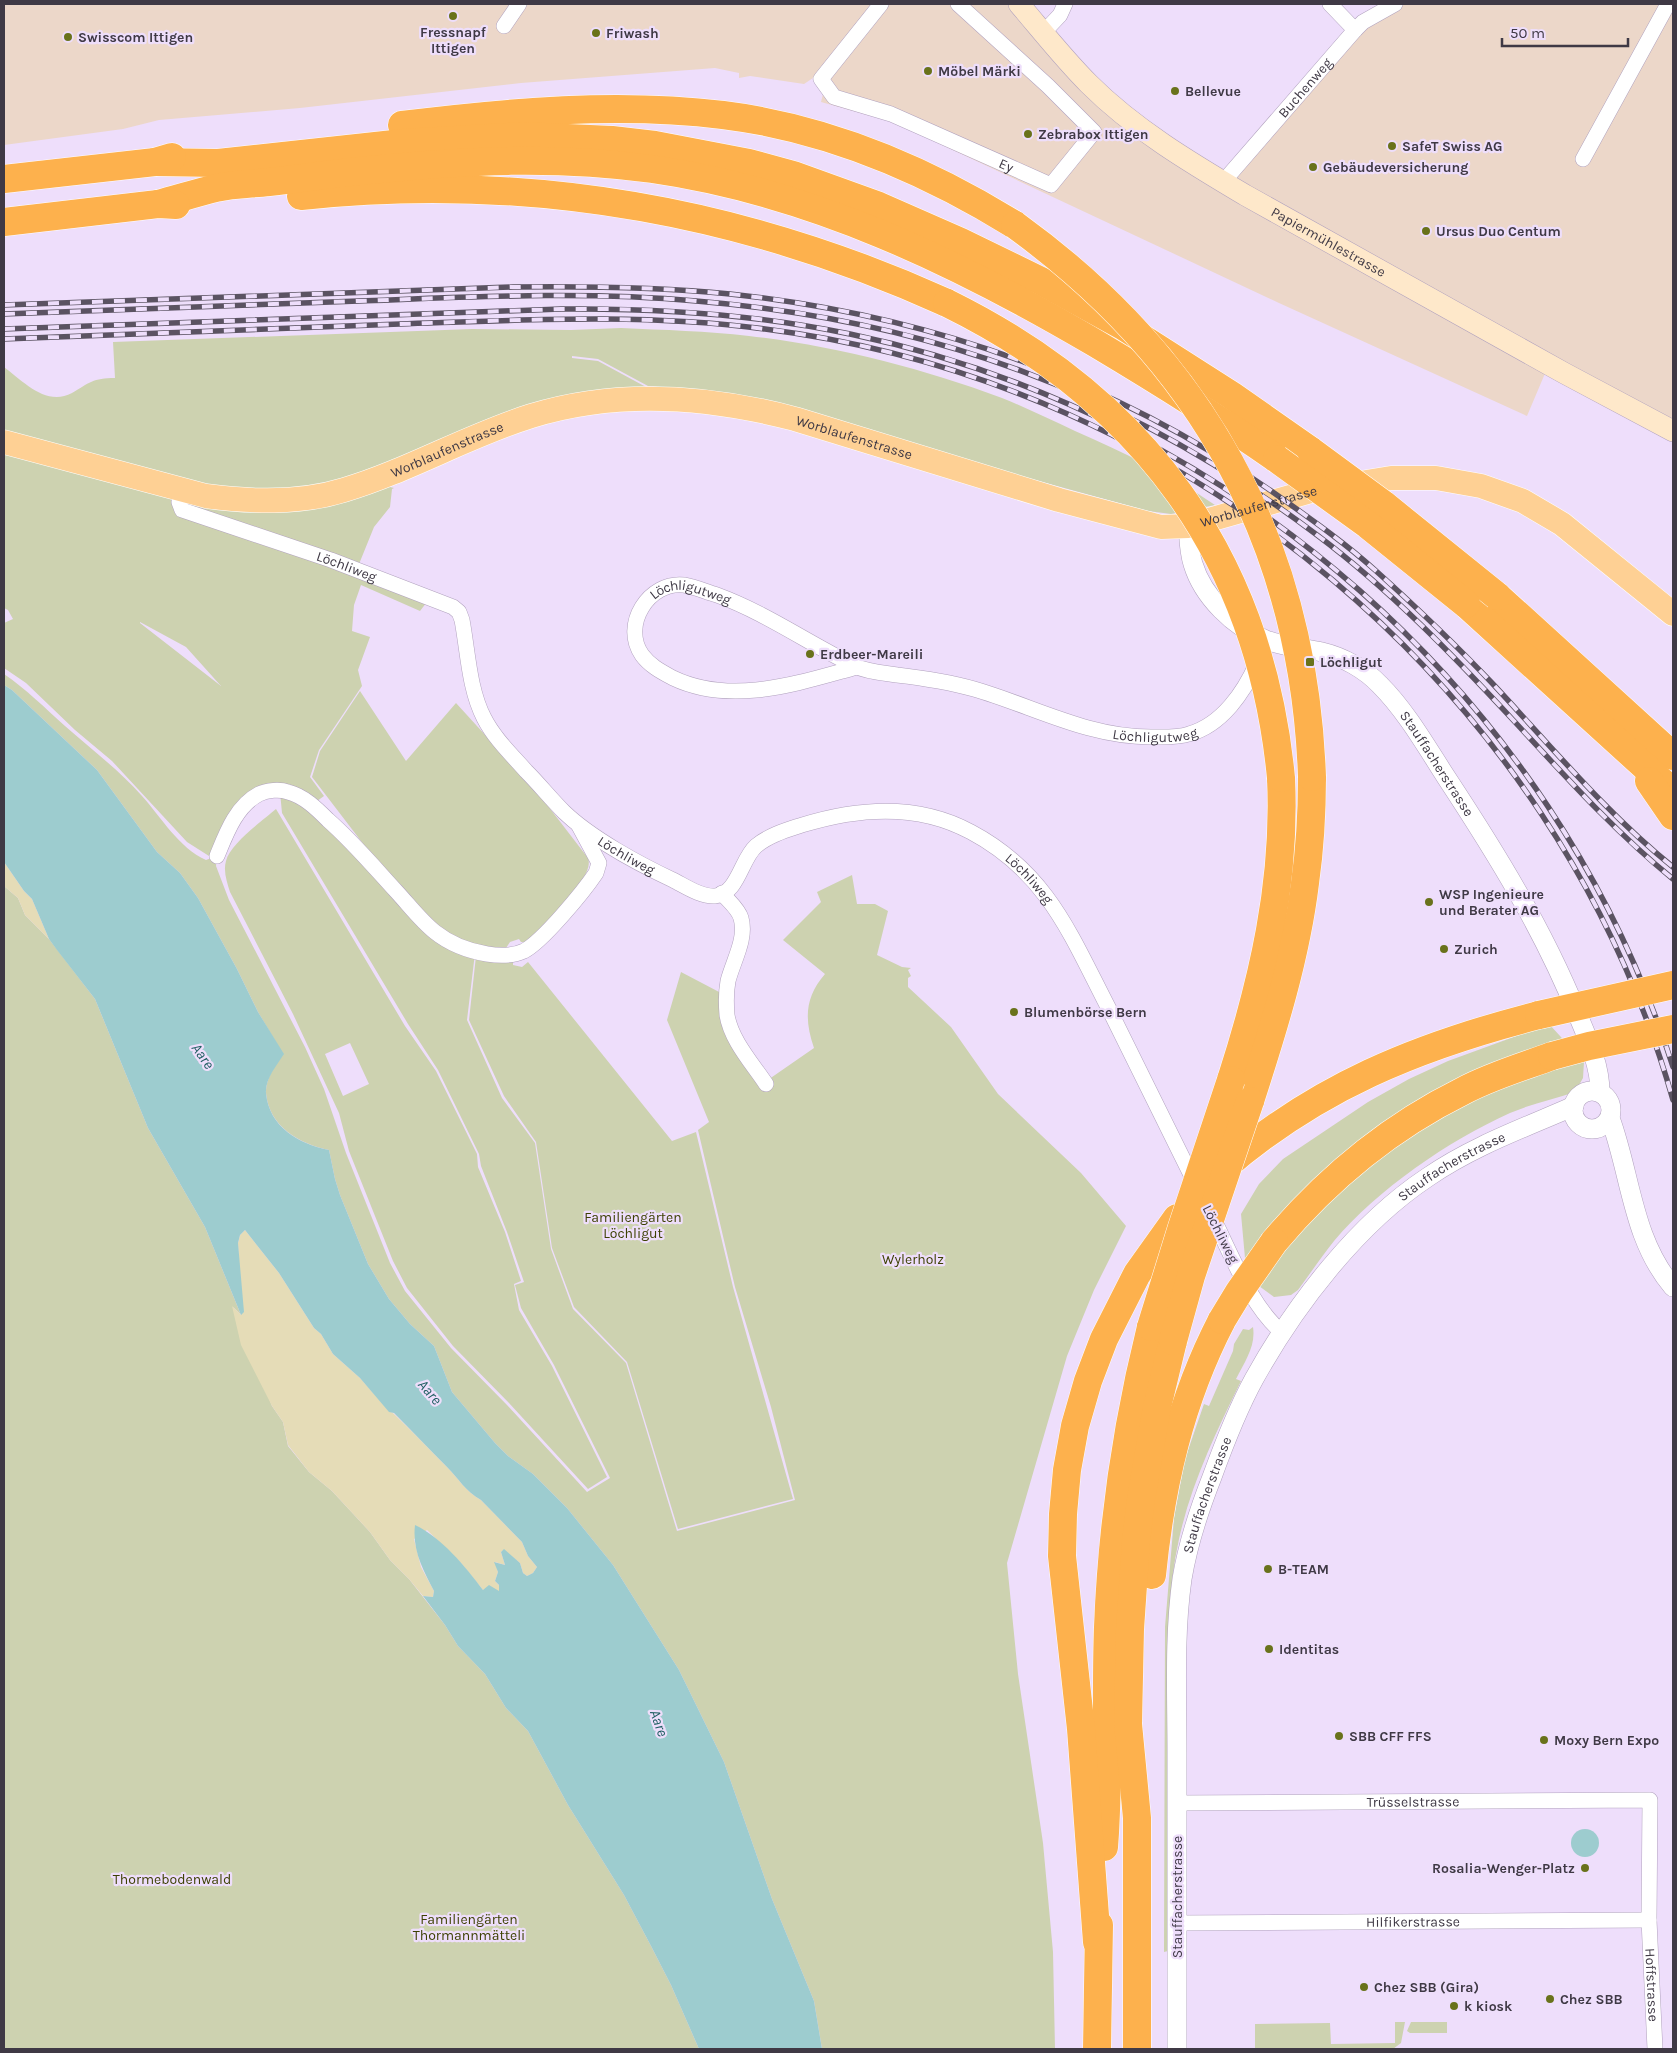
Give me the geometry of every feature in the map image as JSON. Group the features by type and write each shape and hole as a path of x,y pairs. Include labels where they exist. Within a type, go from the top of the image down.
{"highway":[{"path":"155,162 216,146 475,117 587,109 676,110 724,115 813,134 855,146 937,180 1015,226 1076,272 1144,339 1193,404 1222,448 1260,527 1277,571 1290,614 1301,662 1308,705 1312,777 1310,838 1298,928 1278,1008 1250,1100 1197,1259 1162,1334 1124,1450 1113,1540 1107,1675 1106,1828 1097,1942"},
{"path":"4,179 155,162 218,164 412,142 523,136 603,139 655,145 749,163 793,175 878,206 961,242 1041,281 1123,326 1231,395 1384,504 1497,596 1673,756"},
{"path":"4,222 158,204 218,188 382,169 478,162 566,161 610,164 697,177 786,199 869,228 986,282 1069,328 1179,393 1277,459 1368,525 1466,604 1532,661 1673,792"},
{"path":"158,204 219,206 350,192 434,188 518,191 592,199 689,216 775,238 874,271 948,303 1024,346 1058,369 1094,398 1157,463 1206,535 1224,569 1246,619 1266,680 1278,748 1282,837 1272,924 1252,1010 1231,1080 1176,1244 1162,1334 1134,1568 1128,1724 1136,1818 1137,2049"},
{"path":"1630,753 1673,816"},
{"path":"1097,2049 1097,1942 1081,1729 1062,1556 1063,1514 1067,1470 1075,1426 1088,1381 1104,1339 1137,1274 1177,1218 1221,1170 1249,1146 1300,1110 1338,1088 1370,1072 1460,1037 1539,1015 1673,985"},
{"path":"1136,1818 1145,1725 1151,1584 1161,1500 1180,1420 1194,1381 1222,1320 1238,1292 1274,1242 1318,1193 1388,1135 1426,1110 1464,1090 1505,1072 1552,1056 1589,1046 1673,1030"}],"main road":[{"name":"Papiermühlestrasse","path":"1019,4 1088,84 1107,101 1166,145 1224,182 1564,373 1673,431"},
{"name":"Worblaufenstrasse","path":"4,442 206,496 235,500 286,500 320,496 370,481 498,427 532,416 603,400 637,398 712,402 754,409 1138,522 1161,527 1188,526 1311,491 1390,478 1458,481 1502,493 1543,512 1580,537 1673,614"}],"street":[{"path":"504,26 519,4"},
{"name":"Ey","path":"881,4 822,79 834,97 891,114 1050,185 1094,132 1048,86 958,4"},
{"path":"1043,33 1060,15 1065,4"},
{"path":"1330,4 1355,30"},
{"name":"Buchenweg","path":"1224,182 1355,30 1363,22 1395,4"},
{"path":"1583,159 1668,4"},
{"name":"Löchliweg","path":"182,490 180,502 182,510 331,560 453,607 459,612 462,620 476,698 484,719 496,736 565,812 579,824 626,855 685,886 711,896 722,894 733,884 748,855 762,842 788,830 842,814 890,811 928,815 970,831 1003,852 1036,881 1062,918 1084,957 1160,1115 1255,1300 1271,1324 1283,1333"},
{"path":"1188,526 1192,562 1197,576 1210,596 1224,613 1239,625 1267,641"},
{"name":"Löchligutweg","path":"858,668 758,691 736,692 705,689 678,680 650,664 638,648 635,635 636,621 643,604 654,593 667,587 689,586 760,613 858,668 973,689 1067,722 1109,734 1127,736 1170,737 1186,735 1197,732 1209,725 1245,689 1267,641"},
{"name":"Stauffacherstrasse","path":"1267,641 1322,652 1344,660 1373,679 1394,700 1487,840 1545,942 1563,978 1596,1063 1600,1080 1600,1092"},
{"name":"Löchliweg","path":"217,856 239,811 259,794 272,790 288,791 312,805 346,836 436,933 475,952 497,955 513,954 525,950 548,930 588,885 596,873 599,863 579,824"},
{"path":"722,894 741,917 742,927 739,947 728,981 726,999 728,1017 737,1041 766,1084"},
{"name":"Stauffacherstrasse","path":"1177,2049 1177,1803 1180,1602 1187,1554 1202,1504 1234,1422 1253,1381 1283,1333 1304,1302 1346,1250 1408,1191 1467,1153 1508,1133 1574,1106 1579,1096 1589,1091 1600,1092 1608,1098 1612,1108 1610,1118 1618,1138 1635,1213 1649,1251 1673,1287"},
{"path":"1574,1106 1576,1122 1585,1128 1598,1129 1610,1118"},
{"name":"Trüsselstrasse","path":"1177,1803 1650,1800 1649,1920"},
{"name":"Hilfikerstrasse","path":"1177,1923 1649,1920"},
{"name":"Hoffstrasse","path":"1649,1920 1655,2049"}],"shaded area":[{"path":"4,4 1019,4 1052,43 1223,182 1355,30 1395,4 1673,4 1673,431 1549,364 1527,416 1279,303 893,122 821,102 824,90 813,78 804,84 750,76 739,78 739,73 715,68 521,83 300,108 159,120 123,129 4,145"}],"green space":[{"path":"621,328 717,333 781,340 845,352 940,377 1002,398 1111,447 1164,474 1215,505 1171,514 1148,511 714,392 648,386 598,359 572,356 572,358 598,361 646,387 634,388 342,482 282,491 207,487 4,433 4,367 35,391 53,397 62,396 72,393 96,380 115,378 113,342 472,329 571,330"},
{"path":"4,443 206,497 370,482 394,488 392,489 390,507 374,527 357,569 430,598 420,611 361,585 354,605 352,631 370,637 358,670 362,686 319,750 310,777 324,796 313,804 259,793 209,856 187,842 112,761 75,730 26,683 4,668 4,623 13,619 8,610 4,608","holes":["140,622 186,647 221,686"]},
{"name":"Wylerholz","path":"4,674 28,692 124,777 187,848 206,860 217,856 216,866 229,900 305,1047 324,1089 346,1153 390,1263 405,1291 451,1348 507,1405 587,1492 610,1478 554,1365 521,1308 515,1285 524,1282 481,1166 479,1154 438,1070 408,1024 282,813 280,792 300,798 416,914 475,953 467,1020 502,1098 535,1143 551,1249 573,1309 626,1363 677,1531 795,1500 771,1407 735,1287 698,1130 709,1122 667,1020 681,972 721,993 762,1084 814,1048 809,1027 808,1009 813,991 825,974 783,940 821,902 817,892 852,875 857,904 875,904 888,911 877,955 902,967 911,968 908,970 911,976 908,978 908,987 951,1027 998,1094 1081,1173 1126,1226 1094,1290 1067,1356 1007,1563 1018,1674 1043,1843 1053,1952 1055,2049 822,2049 814,2001 772,1899 724,1762 679,1670 613,1565 567,1508 533,1474 508,1456 495,1443 452,1392 434,1346 410,1324 389,1299 368,1264 340,1195 329,1150 297,1138 288,1132 273,1115 268,1105 266,1088 272,1072 283,1054 258,1012 198,898 180,873 157,852 97,770 12,690 4,685"},
{"path":"360,691 406,761 456,703 538,793 588,858 588,867 584,878 576,890 526,942 521,942 519,939 510,942 506,948 478,947 451,936 428,920 374,858 312,777 320,751"},
{"path":"276,809 405,1026 436,1071 477,1154 478,1167 505,1232 521,1281 514,1284 519,1310 552,1366 607,1477 588,1489 509,1403 453,1346 407,1288 393,1261 349,1151 339,1113 293,1014 230,892 225,869 229,854 240,840","holes":["350,1043 369,1084 343,1096 325,1054"]},
{"name":"Thormebodenwald","path":"4,886 18,898 25,915 49,939 95,999 148,1128 205,1227 241,1315 233,1307 272,1406 283,1422 288,1446 309,1472 332,1491 370,1532 390,1560 409,1579 445,1625 458,1646 485,1674 506,1708 528,1731 568,1805 624,1895 671,1985 699,2049 4,2049"},
{"name":"Familiengärten Löchligut","path":"476,956 513,961 513,965 522,967 528,962 672,1141 696,1132 733,1287 793,1499 678,1529 627,1362 574,1307 552,1248 536,1142 504,1096 469,1020"},
{"path":"1549,1024 1584,1062 1583,1078 1575,1092 1534,1104 1486,1124 1415,1168 1371,1203 1352,1222 1329,1247 1298,1290 1291,1295 1274,1297 1259,1286 1245,1258 1241,1214 1259,1184 1283,1159 1368,1102 1409,1079 1448,1061"},
{"path":"1253,1327 1253,1341 1236,1379 1241,1381 1197,1478 1184,1519 1175,1557 1169,1631 1167,1719 1168,1951 1164,1952 1165,1627 1174,1518 1185,1459 1204,1404 1209,1406 1233,1351 1234,1344 1243,1329 1249,1330"},
{"path":"1395,2022 1405,2022 1401,2043 1393,2049 1255,2049 1255,2024 1330,2023 1331,2044 1395,2043"},
{"path":"1411,2022 1447,2022 1447,2033 1410,2033 1407,2031"}],"sand":[{"path":"4,862 24,891 32,899 49,939 25,915 18,898 4,886"},
{"path":"245,1230 279,1273 333,1354 360,1378 389,1411 407,1426 466,1489 481,1500 522,1542 528,1556 537,1567 533,1573 527,1576 523,1573 520,1563 504,1550 501,1552 505,1565 495,1562 498,1572 495,1581 499,1585 499,1591 483,1590 461,1563 427,1530 414,1539 421,1567 434,1591 433,1597 423,1596 390,1560 370,1532 332,1491 309,1472 288,1445 283,1422 272,1406 241,1345 232,1306 241,1315 238,1243 240,1235"}],"water":[{"name":"Aare","path":"4,685 12,690 97,770 157,852 180,873 198,898 258,1012 284,1054 272,1072 266,1088 268,1105 273,1115 287,1132 307,1143 329,1150 340,1195 368,1264 389,1299 410,1324 434,1346 452,1392 495,1443 508,1456 533,1474 567,1508 613,1565 679,1670 724,1762 772,1899 814,2001 822,2049 699,2049 671,1985 624,1895 568,1805 528,1731 506,1708 485,1674 458,1646 423,1596 433,1597 434,1591 422,1567 417,1551 415,1525 444,1545 461,1562 483,1590 489,1585 499,1591 499,1585 495,1581 498,1572 494,1562 505,1565 501,1552 504,1549 520,1563 523,1573 527,1576 533,1573 537,1567 528,1556 522,1542 481,1500 466,1489 394,1413 389,1412 360,1378 333,1354 279,1273 245,1230 240,1235 238,1243 244,1312 241,1315 205,1227 148,1128 95,999 49,939 32,899 24,891 4,862"},
{"path":"1585,1829 1595,1833 1599,1843 1595,1853 1585,1857 1575,1853 1571,1843 1575,1833"}],"railway":[{"path":"4,305 513,287 649,288 730,294 804,304 878,318 950,337 1020,361 1089,389 1156,421 1221,458 1319,525 1375,570 1420,611 1492,683 1602,802 1673,867"},
{"path":"4,314 485,297 612,296 654,298 782,311 865,326 946,346 1024,372 1100,404 1174,441 1246,485 1344,556 1420,624 1468,672 1591,803 1673,879"},
{"path":"4,329 561,309 670,311 742,317 850,334 990,373 1122,430 1246,503 1360,591 1461,692 1548,807 1619,932 1673,1067"},
{"path":"4,339 583,319 629,319 720,324 765,329 920,361 1068,414 1207,488 1333,581 1446,690 1541,814 1618,951 1673,1100"}],"place":[{"name":"Fressnapf Ittigen","path":"453,16"},
{"name":"Friwash","path":"596,33"},
{"name":"Swisscom Ittigen","path":"68,37"},
{"name":"Möbel Märki","path":"928,71"},
{"name":"Bellevue","path":"1175,91"},
{"name":"Zebrabox Ittigen","path":"1028,134"},
{"name":"SafeT Swiss AG","path":"1392,146"},
{"name":"Gebäudeversicherung","path":"1313,167"},
{"name":"Ursus Duo Centum","path":"1426,231"},
{"name":"Erdbeer-Mareili","path":"810,654"},
{"name":"Löchligut","path":"1310,662"},
{"name":"WSP Ingenieure und Berater AG","path":"1429,902"},
{"name":"Zurich","path":"1444,949"},
{"name":"Blumenbörse Bern","path":"1014,1012"},
{"name":"B-TEAM","path":"1268,1569"},
{"name":"Identitas","path":"1269,1649"},
{"name":"SBB CFF FFS","path":"1339,1736"},
{"name":"Moxy Bern Expo","path":"1544,1740"},
{"name":"Rosalia-Wenger-Platz","path":"1585,1868"},
{"name":"Chez SBB (Gira)","path":"1364,1987"},
{"name":"Chez SBB","path":"1550,1999"},
{"name":"k kiosk","path":"1454,2006"}],"park label":[{"name":"Familiengärten Thormannmätteli","path":"469,1928"}]}
